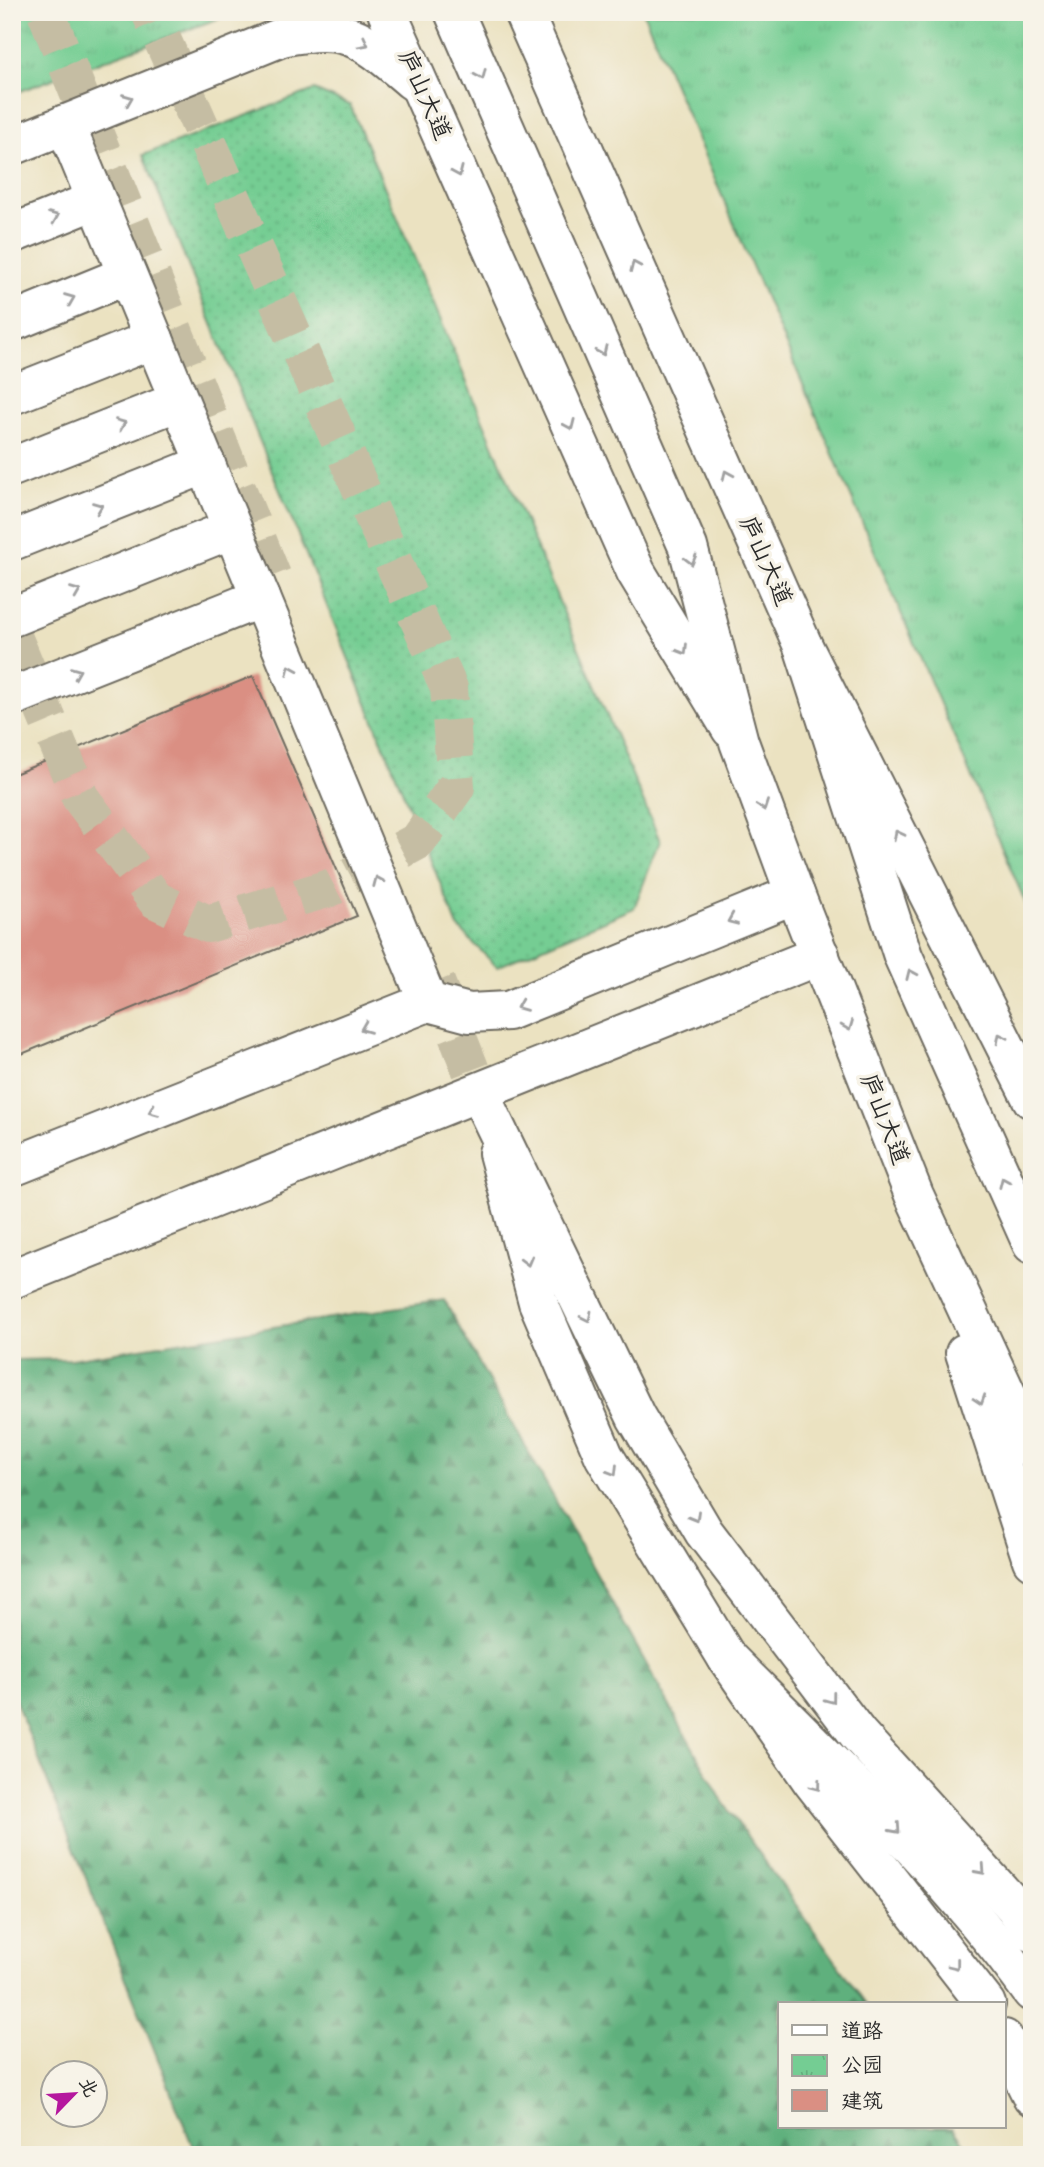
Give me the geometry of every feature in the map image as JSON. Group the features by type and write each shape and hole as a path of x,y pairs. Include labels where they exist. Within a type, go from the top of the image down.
{"main road":[{"name":"庐山大道","path":"387,12 636,572 739,742"},
{"name":"庐山大道","path":"454,12 688,547 739,742 795,894 914,1195 1032,1449"},
{"name":"庐山大道","path":"523,12 803,646 1032,1099"},
{"path":"12,145 282,37 312,31 338,31 368,43 420,87"},
{"path":"65,124 428,1002"},
{"path":"12,234 96,200"},
{"path":"12,322 127,275"},
{"path":"12,395 154,339"},
{"path":"12,467 179,401"},
{"path":"12,541 205,464"},
{"path":"12,617 232,529"},
{"path":"12,697 261,598"},
{"path":"803,646 903,956 1032,1244"},
{"path":"12,1167 428,1002 469,1013 508,1012 795,894"},
{"path":"12,1279 820,955"},
{"path":"984,2002 812,1781 727,1658 604,1456 538,1302 483,1101 636,1417 704,1532 858,1734 1014,1906 1032,1931"},
{"path":"914,1195 1032,1560"},
{"path":"727,1658 895,1826 1001,1950 1032,1992"},
{"path":"1006,2043 1032,2096"}],"green space":[{"path":"12,12 236,12 12,94"},
{"path":"643,12 1032,12 1032,918"},
{"path":"314,90 350,105 660,841 634,908 497,967 458,927 143,155"},
{"path":"444,1300 723,1802 865,2002 778,2002 778,2128 954,2128 972,2155 196,2155 12,1692 12,1360 71,1359"}],"building":[{"path":"253,676 357,916 12,1058 12,775"}],"tunnel":[{"path":"46,12 277,588"},
{"path":"12,634 80,797 156,900 208,924 330,888 418,841 456,787 449,688 150,12"},
{"path":"436,982 483,1101"}]}
